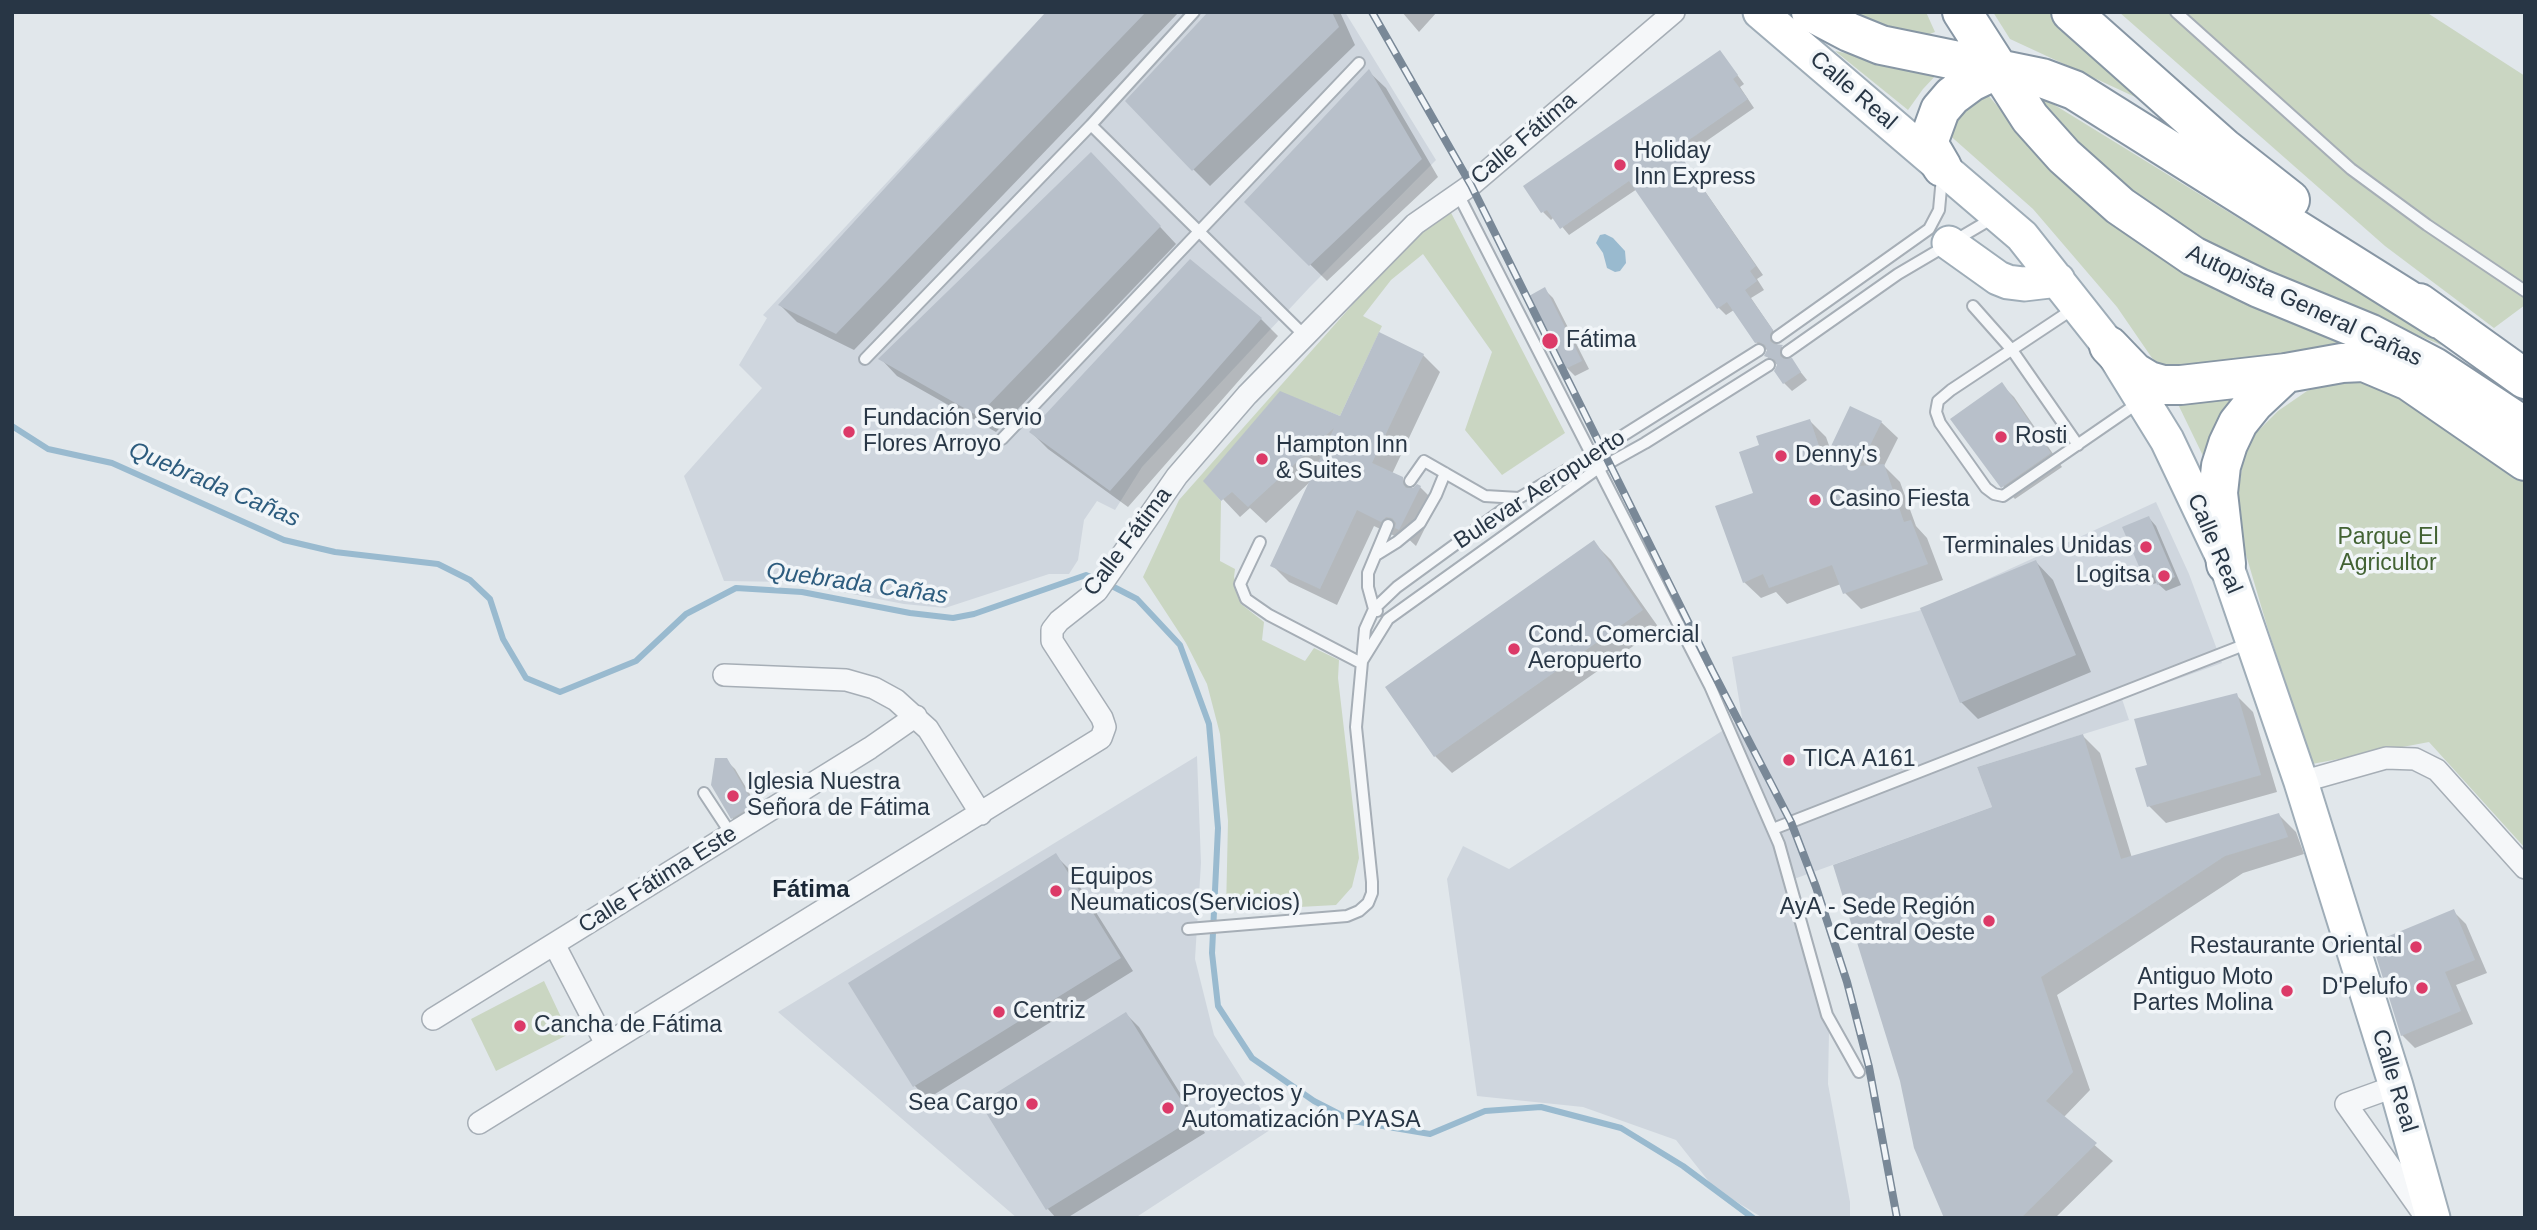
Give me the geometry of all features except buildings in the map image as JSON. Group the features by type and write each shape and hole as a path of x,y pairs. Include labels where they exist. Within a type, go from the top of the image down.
{"highway":[{"path":"1811,12 1881,45 2042,78 2074,90 2440,319"},
{"name":"Autopista General Cañas","path":"1962,12 2030,118 2064,156 2120,206 2193,256 2259,288 2371,334 2434,367 2525,427"},
{"name":"Autopista General Cañas","path":"2071,12 2224,148 2440,319 2525,379"},
{"path":"1942,167 1928,144 1940,110 1952,96 1971,82 1998,69"},
{"path":"2109,346 2134,372 2163,385 2364,362 2409,381 2525,461"},
{"path":"2226,565 2218,494 2221,466 2238,423 2254,403 2286,373"}],"main road":[{"name":"Calle Real","path":"1760,12 2022,236 2109,346 2173,452 2226,565 2301,782 2396,1086 2433,1218"},
{"path":"1949,243 1998,278 2068,293"}],"street":[{"name":"Calle Fátima","path":"479,1123 1101,738 1105,727 1102,718 1052,641 1052,630 1059,621 1097,591 1177,476 1247,395 1415,224 1458,194 1674,12"},
{"path":"724,675 859,682 896,700 928,729 981,814"},
{"name":"Calle Fátima Este","path":"433,1018 916,716"},
{"path":"2301,782 2386,758 2415,759 2437,770 2525,868"},
{"path":"554,944 606,1044"},
{"path":"2396,1086 2346,1104 2427,1218"}],"lane":[{"path":"865,359 1091,125 1194,12"},
{"path":"2176,12 2351,169 2427,225 2525,291"},
{"path":"1002,439 1359,63"},
{"path":"1091,125 1304,335"},
{"path":"1777,337 1928,229 1939,210 1942,167"},
{"path":"1458,194 1710,685 1779,844 1827,1015 1859,1072"},
{"path":"1787,352 1898,274 1998,215"},
{"path":"1886,258 1898,274"},
{"path":"2068,293 2012,350 1938,401 1936,411 1940,423 1986,488 2003,496 2143,399"},
{"path":"1973,306 2012,350 2078,445"},
{"name":"Bulevar Aeropuerto","path":"1188,929 1347,916 1368,903 1372,893 1356,727 1365,629 1374,609 1397,587 1519,498 1592,456 1759,350"},
{"name":"Bulevar Aeropuerto","path":"1361,663 1388,619 1599,469 1769,365"},
{"path":"1410,481 1424,461 1485,496 1519,498"},
{"path":"1376,555 1420,523 1436,495 1444,472"},
{"path":"1388,525 1368,573 1368,587 1374,609 1388,619"},
{"path":"1260,542 1240,584 1246,599 1269,615 1361,663"},
{"path":"1773,829 2252,642"},
{"path":"704,793 731,834"}],"shaded area":[{"path":"1046,12 1345,12 1436,160 1309,288 1142,467 1115,510 1097,501 1084,520 1078,560 1069,574 1049,574 945,608 904,604 790,582 724,581 684,476 762,388 739,365 767,318 763,315"},
{"path":"2156,502 2189,574 2222,663 2122,699 2129,720 1977,767 1992,807 1783,883 1829,1032 1828,1084 1850,1202 1850,1218 1763,1218 1714,1188 1676,1140 1583,1107 1477,1096 1447,879 1463,846 1509,869 1742,718 1732,657 1918,611"},
{"path":"1197,756 1201,863 1195,959 1214,1035 1273,1128 1135,1218 1017,1218 778,1012"}],"green space":[{"path":"1846,12 1926,12 1935,32 1922,37 1866,22"},
{"path":"1993,12 2057,12 2174,115 2010,39"},
{"path":"2119,12 2426,12 2525,76 2525,305 2494,328 2385,246"},
{"path":"1835,51 1939,72 1908,110"},
{"path":"2027,88 2451,349 2265,272 2175,225 2125,189 2085,151"},
{"path":"1986,93 2040,154 2089,200 2215,290 2349,344 2263,360 2165,368 2152,358 2117,307 2033,209 1946,132 1965,103"},
{"path":"1447,205 1565,433 1502,475 1465,430 1492,352 1423,254 1391,280 1363,316 1382,326 1340,416 1280,392 1204,481 1221,501 1220,561 1235,569 1234,577 1241,604 1264,622 1262,640 1305,661 1314,648 1339,660 1338,678 1359,858 1352,887 1336,905 1226,911 1228,821 1220,734 1207,684 1186,643 1143,577 1179,500 1417,232"},
{"name":"Parque El Agricultor","path":"2337,381 2368,383 2394,396 2454,431 2525,480 2525,848 2429,742 2312,764 2239,531 2239,487 2244,455 2255,434 2278,411 2307,391"},
{"path":"2249,386 2206,462 2175,398"},
{"name":"Cancha de Fátima","path":"544,981 569,1034 496,1071 471,1019"}],"water":[{"path":"1600,235 1613,238 1625,251 1626,263 1620,271 1607,268 1603,253 1596,243"}],"waterway":[{"name":"Quebrada Cañas","path":"12,426 48,449 112,463 284,540 335,552 438,564 470,580 490,599 503,639 526,678 560,692 636,661 686,614 736,588 802,592 910,613 953,618 974,614 1086,575 1098,580"},
{"name":"Quebrada Cañas","path":"1108,584 1137,599 1180,645 1209,724 1218,828 1212,953 1218,1006 1252,1058 1314,1101 1353,1121 1430,1134 1485,1111 1541,1107 1621,1128 1683,1166 1753,1218"}],"railway":[{"path":"1372,12 1471,185 1713,672 1791,822 1816,887 1847,982 1869,1067 1897,1218"}],"place":[{"name":"Holiday Inn Express","path":"1620,165"},
{"name":"Fátima","path":"1550,341"},
{"name":"Fundación Servio Flores Arroyo","path":"849,432"},
{"name":"Rosti","path":"2001,437"},
{"name":"Denny's","path":"1781,456"},
{"name":"Hampton Inn & Suites","path":"1262,459"},
{"name":"Casino Fiesta","path":"1815,500"},
{"name":"Terminales Unidas","path":"2146,547"},
{"name":"Logitsa","path":"2164,576"},
{"name":"Cond. Comercial Aeropuerto","path":"1514,649"},
{"name":"TICA A161","path":"1789,760"},
{"name":"Iglesia Nuestra Señora de Fátima","path":"733,796"},
{"name":"Equipos Neumaticos(Servicios)","path":"1056,891"},
{"name":"AyA - Sede Región Central Oeste","path":"1989,921"},
{"name":"Restaurante Oriental","path":"2416,947"},
{"name":"D'Pelufo","path":"2422,988"},
{"name":"Antiguo Moto Partes Molina","path":"2287,991"},
{"name":"Centriz","path":"999,1012"},
{"name":"Cancha de Fátima","path":"520,1026"},
{"name":"Sea Cargo","path":"1032,1104"},
{"name":"Proyectos y Automatización PYASA","path":"1168,1108"}],"district":[{"name":"Fátima","path":"811,890"}]}
